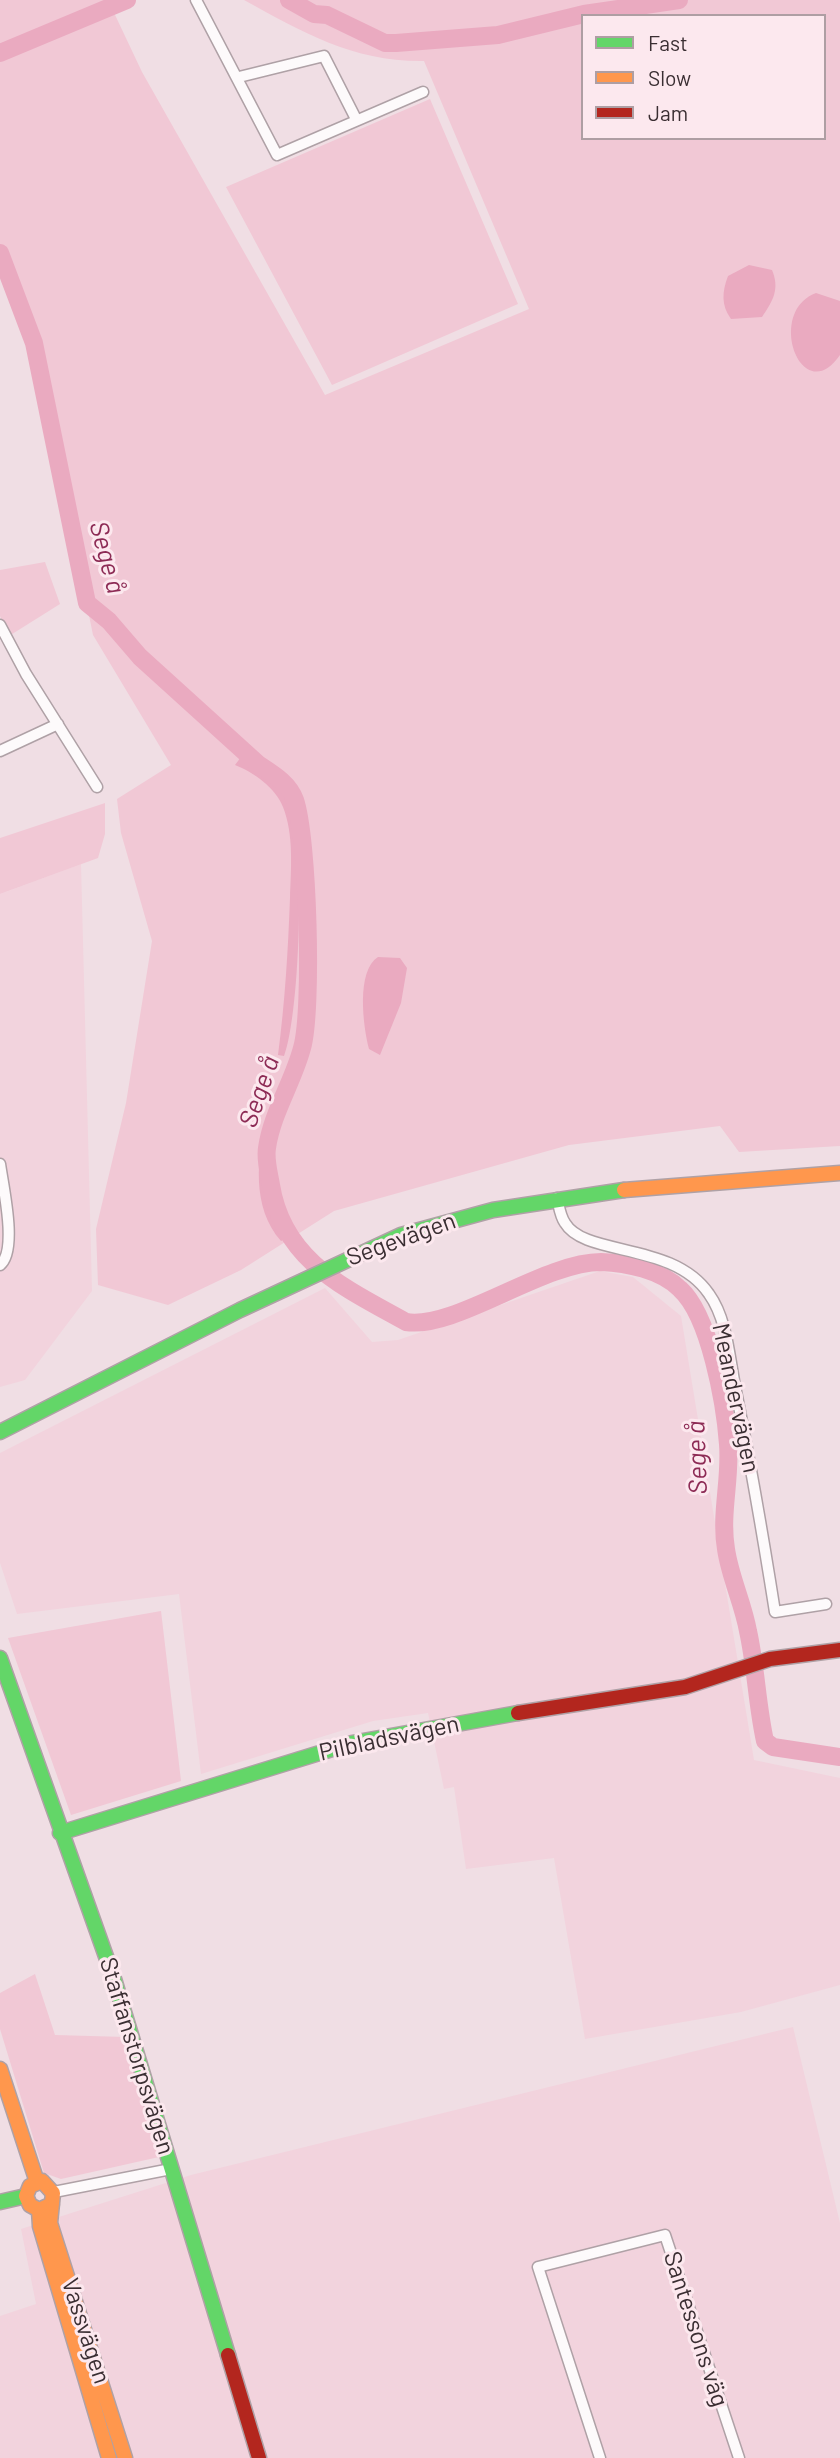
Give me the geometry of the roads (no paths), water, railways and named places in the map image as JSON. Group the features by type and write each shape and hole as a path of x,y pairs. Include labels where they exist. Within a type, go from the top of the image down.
{"street":[{"path":"196,0 277,155 423,92"},
{"path":"239,78 324,56 356,119"},
{"path":"0,625 97,787"},
{"path":"0,751 58,724"},
{"path":"0,1164 10,1246 6,1261 0,1265"},
{"name":"Segevägen","path":"0,1432 318,1272 392,1238 443,1221 557,1198 840,1173"},
{"name":"Meandervägen","path":"557,1198 565,1224 578,1236 667,1261 696,1279 712,1297 724,1331 755,1486 775,1612 825,1604"},
{"name":"Pilbladsvägen","path":"61,1833 352,1743 425,1728 685,1686 769,1659 840,1650"},
{"name":"Staffanstorpsvägen","path":"0,1658 110,1967 259,2458"},
{"path":"0,2069 37,2182"},
{"path":"49,2202 49,2184 37,2182 30,2186 26,2196 30,2205 49,2202 171,2169"},
{"path":"0,2203 26,2196"},
{"name":"Vassvägen","path":"49,2202 40,2226 109,2458"},
{"name":"Vassvägen","path":"49,2202 50,2224 125,2458"},
{"name":"Santessons väg","path":"600,2458 538,2267 665,2235 739,2458"}],"waterway":[{"name":"Sege å","path":"0,53 127,0"},
{"name":"Sege å","path":"289,0 314,14 327,15 385,43 498,35 581,15"},
{"name":"Sege å","path":"584,14 679,0"},
{"name":"Sege å","path":"0,253 34,343 87,603 109,621 140,657 258,764 285,784 295,800 303,849 308,924 305,1028 298,1061 273,1122 267,1153 268,1171 278,1211 289,1234 303,1253 320,1269 361,1297 406,1322 426,1322 449,1316 553,1272 601,1262 654,1272 680,1289 700,1319 719,1384 729,1457 724,1536 730,1570 748,1631 765,1741 773,1747 840,1757"}]}
